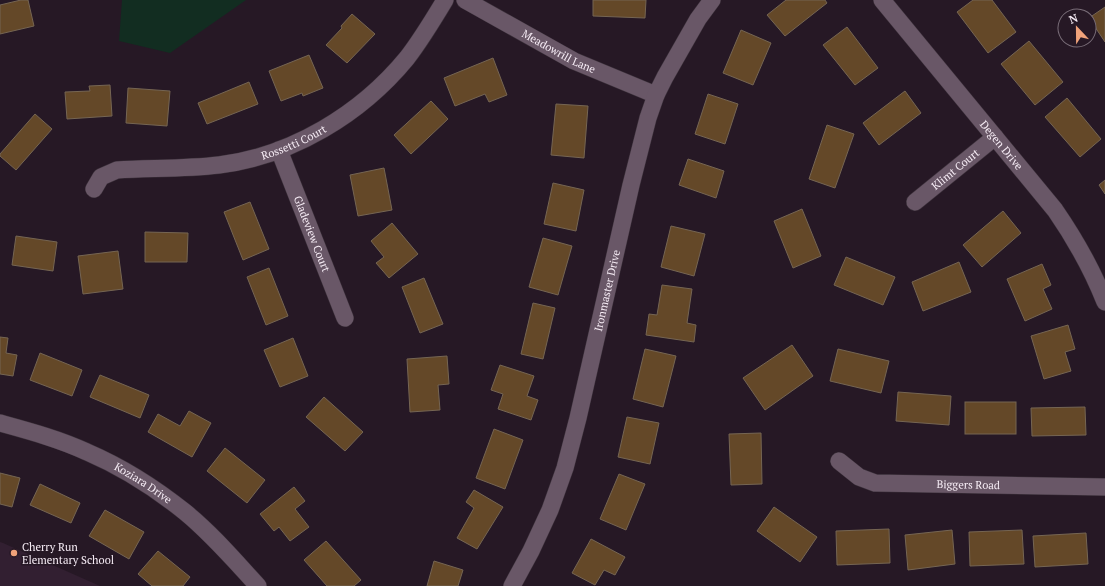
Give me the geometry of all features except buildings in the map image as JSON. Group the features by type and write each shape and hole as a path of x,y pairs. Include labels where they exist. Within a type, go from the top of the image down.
{"street":[{"name":"Rossetti Court","path":"94,189 101,177 116,170 221,165 279,150 300,141 334,122 359,105 382,84 406,58 429,27 445,0"},
{"name":"Meadowrill Lane","path":"465,0 574,61 656,95"},
{"name":"Ironmaster Drive","path":"512,586 547,517 565,468 648,118 656,95 665,77 698,19 712,0"},
{"name":"Degen Drive","path":"882,0 1055,210 1069,229 1085,256 1105,302"},
{"name":"Klimt Court","path":"915,202 995,137"},
{"name":"Gladeview Court","path":"279,150 345,318"},
{"name":"Koziara Drive","path":"0,423 44,436 87,452 125,470 186,513 208,533 258,586"},
{"name":"Biggers Road","path":"839,461 859,477 875,483 1105,487"}],"shaded area":[{"name":"Cherry Run Elementary School","path":"0,542 3,543 100,586 0,586"}],"green space":[{"path":"122,0 246,0 170,53 119,41"}],"place":[{"name":"Cherry Run Elementary School","path":"14,553"}]}
